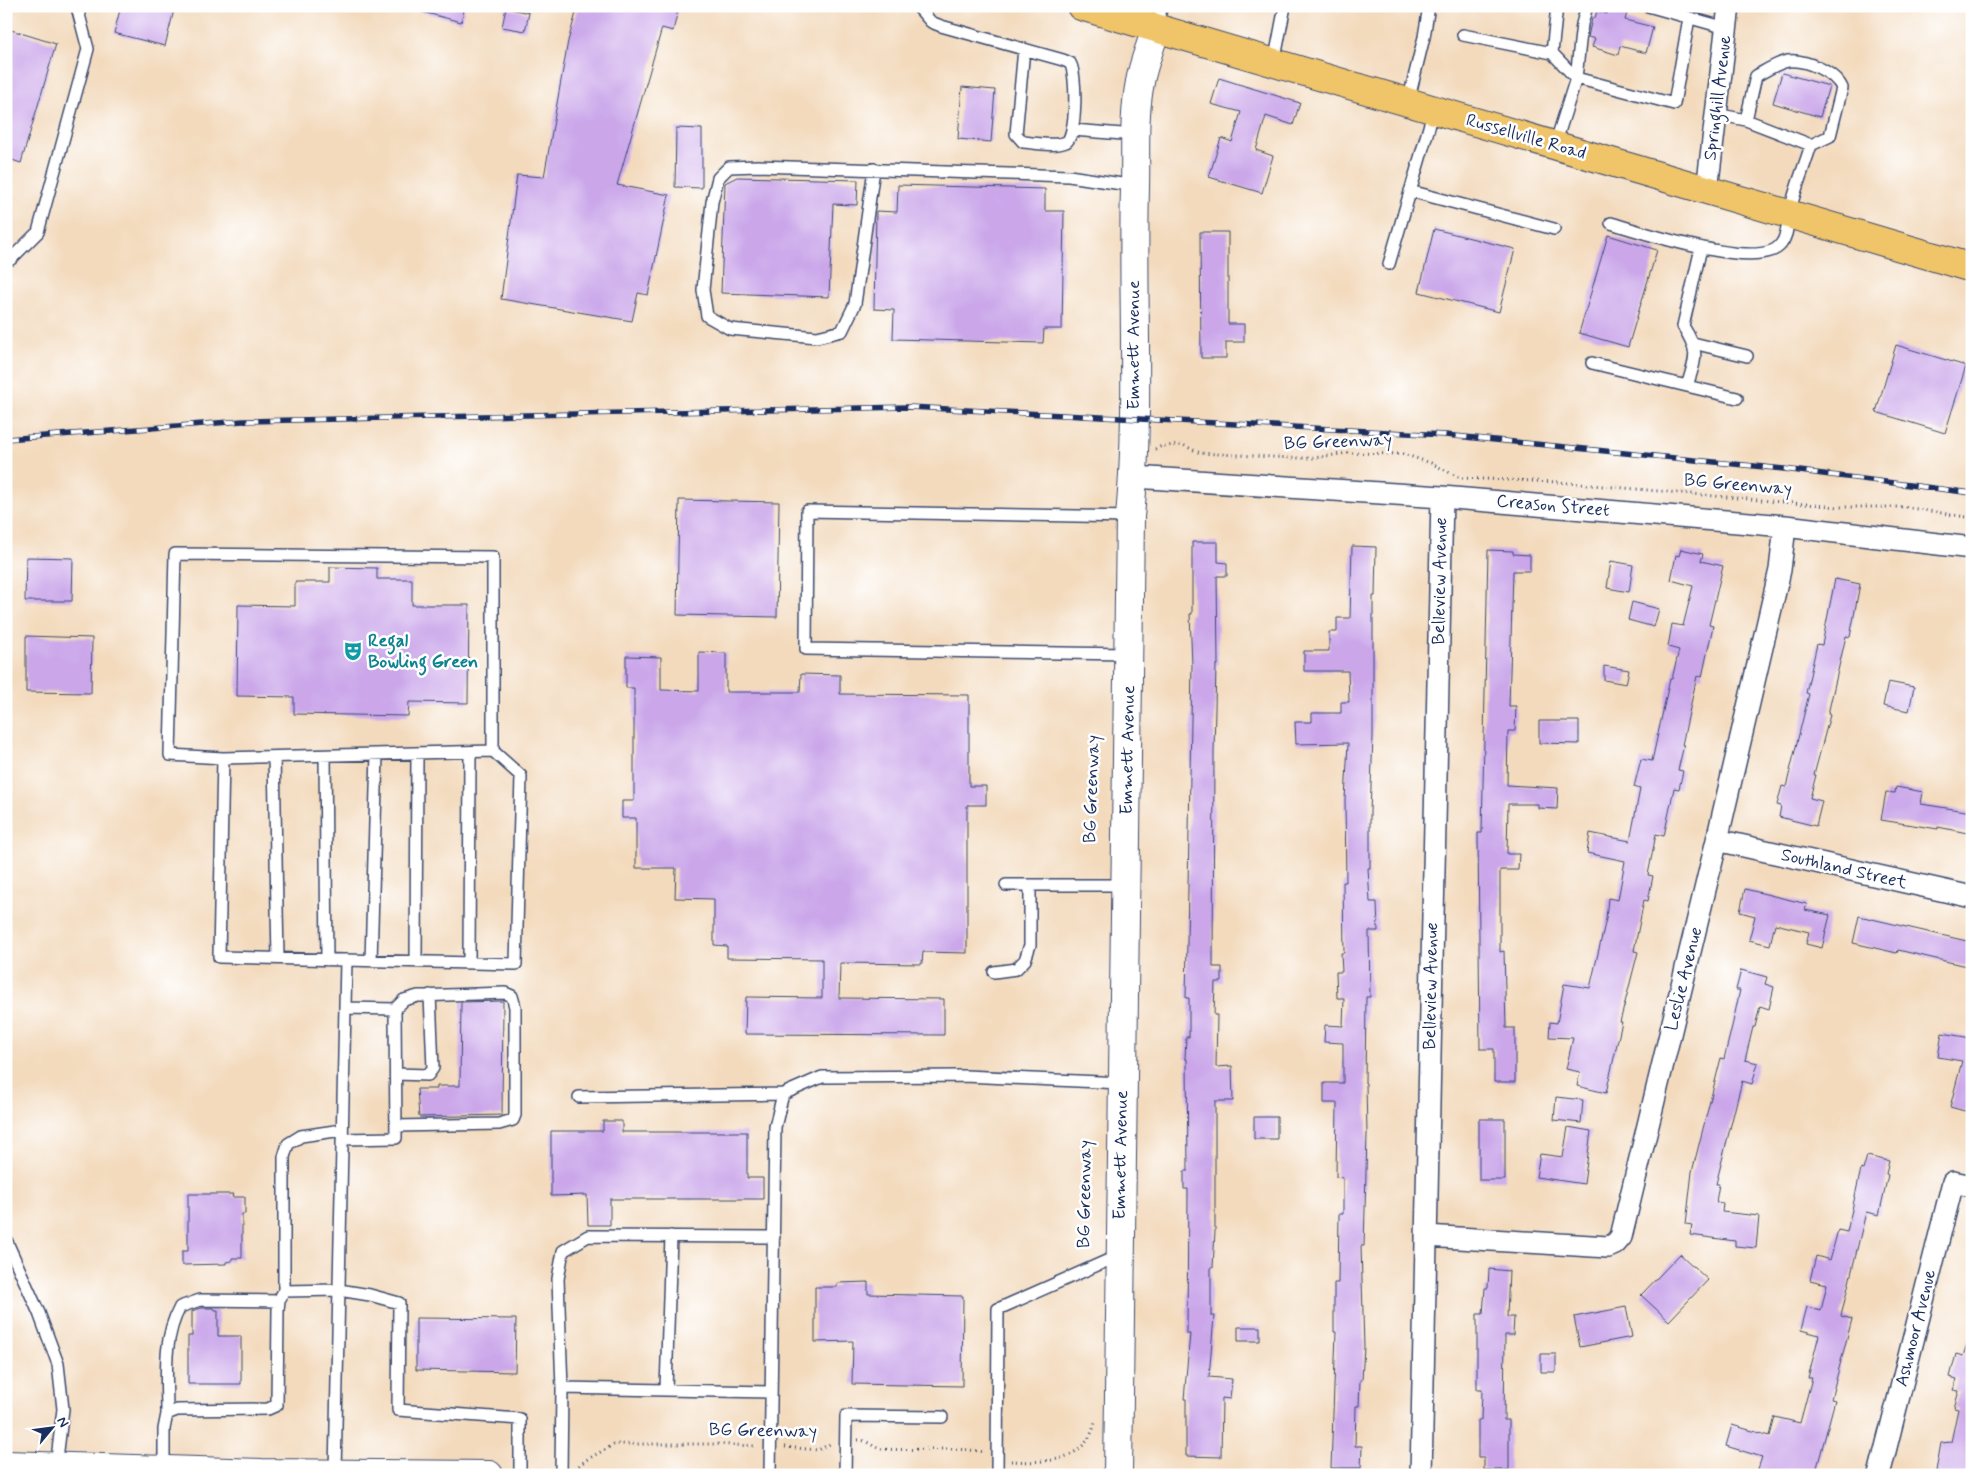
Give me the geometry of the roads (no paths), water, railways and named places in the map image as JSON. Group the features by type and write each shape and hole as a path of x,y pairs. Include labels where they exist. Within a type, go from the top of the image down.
{"main road":[{"name":"Russellville Road","path":"1081,6 1159,17 1274,63 1972,268"}],"street":[{"name":"Springhill Avenue","path":"1707,190 1729,6"},
{"name":"Emmett Avenue","path":"1118,1475 1130,517 1136,404 1136,135 1140,82 1159,17"},
{"name":"Creason Street","path":"1134,468 1442,497 1785,526 1972,548"},
{"name":"Belleview Avenue","path":"1421,1475 1442,497"},
{"name":"Leslie Avenue","path":"1426,1236 1608,1247 1615,1244 1621,1238 1780,570 1785,526"},
{"name":"Southland Street","path":"1717,840 1972,897"},
{"name":"Ashmoor Avenue","path":"1880,1475 1962,1184"},
{"path":"6,1465 164,1470 489,1475"}],"lane":[{"path":"6,258 11,258 38,232 88,49 78,6"},
{"path":"916,6 931,22 941,26 1024,49 1063,60 1070,63 1073,68 1073,130 1069,140 1058,144 1023,142 1019,139 1016,128 1024,49"},
{"path":"1274,63 1285,6"},
{"path":"1389,264 1410,191 1421,106 1424,37 1429,6"},
{"path":"1552,53 1557,6"},
{"path":"1555,145 1576,78 1582,24 1587,6"},
{"path":"1653,7 1726,28"},
{"path":"1463,36 1552,53 1576,78 1674,104 1689,18"},
{"path":"1716,114 1746,120 1811,145 1830,136 1842,88 1839,82 1819,66 1788,61 1756,76 1746,120"},
{"path":"1073,130 1136,135"},
{"path":"1611,224 1701,248 1744,254 1770,251 1780,246 1787,232 1789,214 1811,145"},
{"path":"874,169 855,304 842,331 817,337 730,329 707,316 704,290 712,202 718,178 729,167 874,169 1069,176 1135,186"},
{"path":"1410,191 1554,229"},
{"path":"1687,386 1695,360 1693,343 1683,326 1701,248"},
{"path":"1693,343 1747,356"},
{"path":"1592,363 1737,398"},
{"path":"1129,654 806,649 807,511 1130,517"},
{"path":"223,758 219,957 516,964 521,776 493,751 223,758 170,755 176,554 493,557 493,751"},
{"path":"469,963 470,752"},
{"path":"416,962 417,753"},
{"path":"371,961 377,754"},
{"path":"325,756 327,960"},
{"path":"274,757 278,958"},
{"path":"1006,885 1125,886"},
{"path":"994,972 1016,969 1024,960 1030,945 1030,885"},
{"path":"335,1473 346,960"},
{"path":"167,1414 177,1410 268,1410 277,1405 284,1156 288,1144 301,1136 342,1135 396,1138 395,1009 404,1000 418,996 506,993 512,996 515,1007 515,1115 512,1120 499,1124 396,1126"},
{"path":"396,1074 428,1075 433,1068 430,995"},
{"path":"344,1008 395,1009"},
{"path":"579,1097 783,1094 822,1077 965,1076 1122,1083"},
{"path":"770,1475 775,1127 783,1094"},
{"path":"560,1475 562,1388 558,1279 563,1250 588,1236 774,1237"},
{"path":"666,1390 671,1236"},
{"path":"6,1240 39,1313 58,1364 63,1409 56,1467"},
{"path":"997,1475 998,1309 1120,1255"},
{"path":"164,1470 164,1429 167,1414 166,1348 172,1321 180,1307 200,1300 281,1296 339,1290 370,1295 398,1303 398,1410 520,1419 520,1475"},
{"path":"562,1388 772,1392"},
{"path":"845,1475 846,1416 942,1417"}],"railway":[{"path":"6,439 243,421 909,407 1445,435 1784,469 1972,493"}],"place":[{"name":"Regal Bowling Green","path":"353,651"}]}
